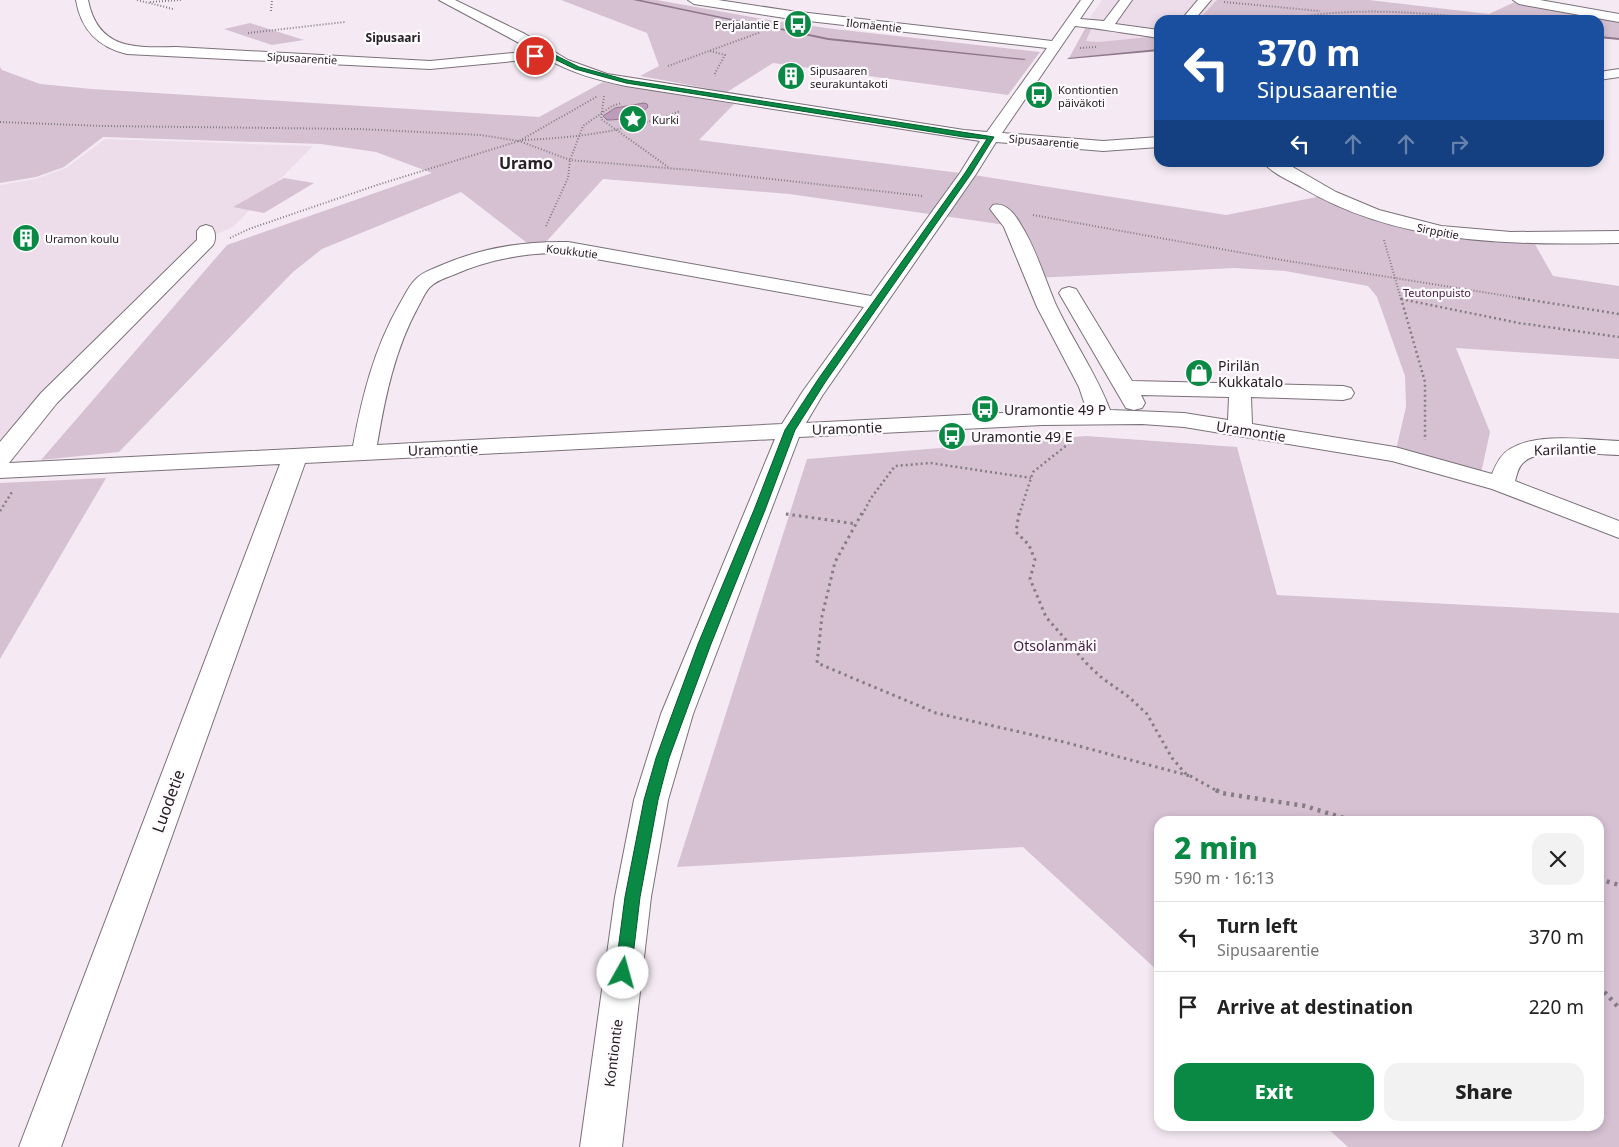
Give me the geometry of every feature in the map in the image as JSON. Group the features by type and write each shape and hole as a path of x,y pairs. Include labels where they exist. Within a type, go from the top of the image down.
{"street":[{"name":"Sipusaarentie","path":"82,0 92,26 100,38 114,46 140,52 176,51 430,65 549,54"},
{"name":"Sipusaarentie","path":"445,0 577,68 626,82 964,135 1103,146 1154,142"},
{"name":"Ilomäentie","path":"694,0 794,16 1056,45"},
{"name":"Kontiontie","path":"601,1147 632,897 651,800 677,714 790,430 875,303 1087,0"},
{"path":"1107,25 1126,0"},
{"path":"1192,15 1205,0"},
{"path":"1519,0 1602,15"},
{"path":"794,16 810,5"},
{"path":"1604,15 1619,18"},
{"path":"1072,22 1107,25 1114,28 1154,33"},
{"path":"469,62 470,55 493,44 520,37"},
{"name":"Sirppitie","path":"1280,167 1337,200 1378,216 1423,228 1474,237 1532,239 1619,237"},
{"path":"999,209 1014,226 1048,307 1090,387 1101,417"},
{"path":"0,458 62,384 206,241 206,231"},
{"name":"Koukkutie","path":"364,452 371,406 400,320 420,285 431,277 465,263 509,250 535,247 568,248 875,303"},
{"path":"1069,293 1142,417"},
{"path":"1125,388 1343,393"},
{"path":"1240,390 1240,429"},
{"name":"Uramontie","path":"0,471 1042,418 1142,417 1184,420 1395,454 1501,484 1619,530"},
{"path":"0,427 27,426"},
{"name":"Karilantie","path":"1501,484 1511,459 1520,452 1556,446 1619,448"},
{"name":"Luodetie","path":"40,1147 296,455"}],"path":[{"path":"137,0 173,9"},
{"path":"147,3 181,0"},
{"path":"271,11 272,0"},
{"path":"1224,2 1326,12 1400,11 1440,15"},
{"path":"1310,15 1326,12"},
{"path":"626,82 779,24 794,16"},
{"path":"240,34 344,22"},
{"path":"0,122 102,126 359,129 481,135 519,140 577,138 663,119 713,96 720,91 715,73 725,55 710,51"},
{"path":"226,240 322,204 519,140 604,93 601,119 669,168"},
{"path":"535,247 568,178 570,160 583,126 601,112 626,102"},
{"path":"519,140 570,160 669,168 891,191 948,200"},
{"path":"999,209 1394,278 1619,314"},
{"path":"1378,216 1400,299 1426,382 1424,463"},
{"path":"1400,299 1519,323 1619,337"},
{"path":"1080,436 1053,454 1033,472 1017,520 1016,532 1029,545 1035,560 1030,578 1046,616 1088,665 1102,678 1129,697 1146,714 1162,738 1172,758 1190,776"},
{"path":"1031,478 930,463 895,466 871,498 835,562 822,616 817,663 936,712 1064,742 1190,776 1221,793 1305,806 1337,816"},
{"path":"0,511 26,470"},
{"path":"782,513 857,524"},
{"path":"1604,880 1619,885"},
{"path":"1604,992 1619,1008"}],"shaded area":[{"path":"1102,0 1217,0 1204,15 1154,15 1154,37 1098,42 1086,41 1092,27 1091,16"},
{"path":"644,103 648,107 629,117 607,120 603,116 615,108"},
{"path":"105,139 313,146 233,227 194,244 170,265 0,440 0,185 35,179 66,168"}],"green space":[{"path":"561,0 657,0 763,19 834,29 1040,52 1008,95 773,63 727,92 640,76 659,66 647,33"},
{"path":"1217,0 1369,0 1489,14 1519,0 1602,15 1203,15"},
{"path":"1604,15 1619,18 1619,39 1604,38"},
{"path":"250,23 304,40 272,45 224,29"},
{"path":"1086,27 1092,27 1086,41 1098,42 1154,36 1154,50 1069,58"},
{"name":"Teutonpuisto","path":"0,67 2,70 40,84 92,89 539,117 603,82 734,104 699,140 968,174 1226,215 1327,195 1395,221 1532,239 1553,276 1619,286 1619,359 1456,348 1490,432 1480,478 1395,454 1406,407 1405,376 1377,297 1368,286 1285,271 1234,268 1035,278 1013,226 789,194 603,179 546,242 527,243 461,192 322,249 293,272 119,452 41,460 227,245 432,173 376,152 321,144 103,137 64,167 36,177 0,183"},
{"path":"284,178 314,183 264,213 233,207"},
{"name":"Otsolanmäki","path":"1086,436 1237,447 1277,595 1619,613 1619,1147 1348,1147 1330,1131 1604,1131 1604,816 1154,816 1154,967 1023,847 677,867 807,459"},
{"path":"106,478 0,659 0,483"}],"waterway":[{"path":"635,0 763,26"},
{"path":"776,28 828,39 1024,59"},
{"path":"1604,38 1619,39"},
{"path":"1069,58 1154,50"}],"place":[{"name":"Perjalantie E","path":"798,24"},
{"name":"Sipusaaren seurakuntakoti","path":"791,76"},
{"name":"Kontiontien päiväkoti","path":"1039,95"},
{"name":"Kurki","path":"633,119"},
{"name":"Uramon koulu","path":"26,238"},
{"name":"Pirilän Kukkatalo","path":"1199,373"},
{"name":"Uramontie 49 P","path":"985,409"},
{"name":"Uramontie 49 E","path":"952,436"}],"district":[{"name":"Sipusaari","path":"393,37"},
{"name":"Uramo","path":"526,163"}],"route":[{"path":"535,56 549,54 563,63 602,77 626,82 964,135 991,137 968,174 822,380 790,430 760,510 704,644 677,714 663,758 651,800 632,897 623,973"}]}
